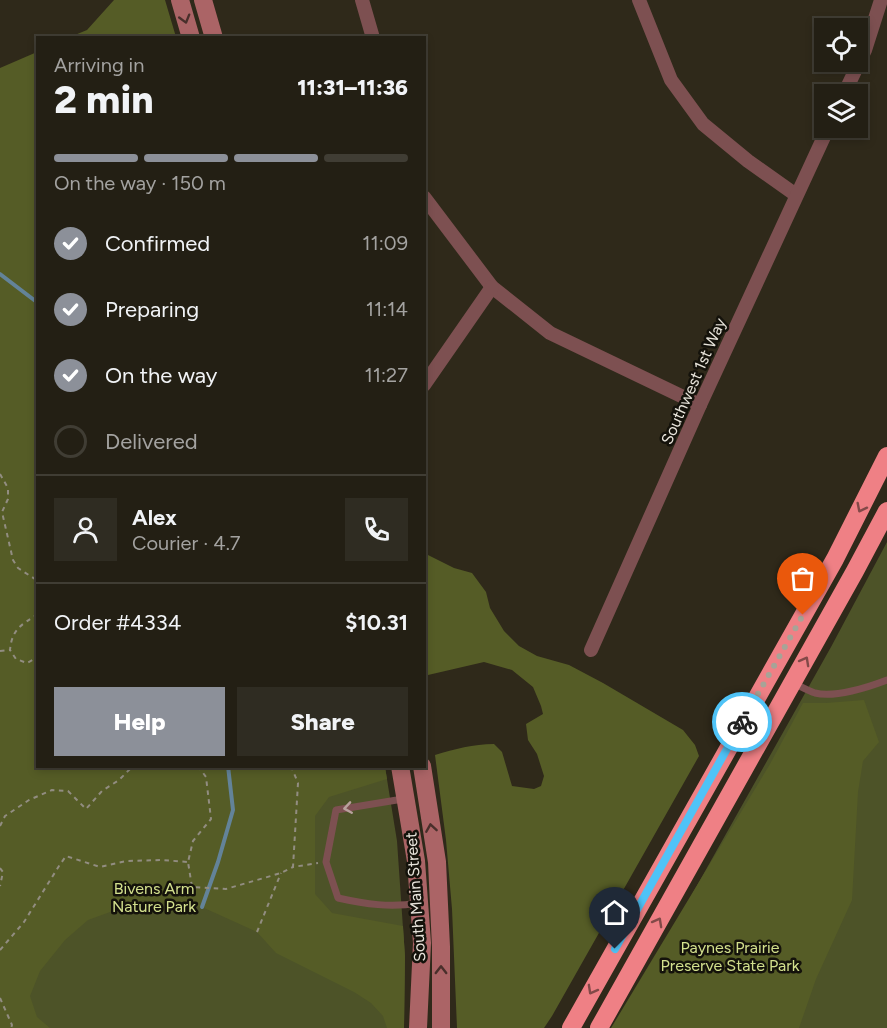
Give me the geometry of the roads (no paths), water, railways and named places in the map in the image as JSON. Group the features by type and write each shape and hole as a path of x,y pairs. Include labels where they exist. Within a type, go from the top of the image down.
{"highway":[{"path":"571,1028 835,560 887,456"},
{"path":"599,1028 793,683 887,510"},
{"path":"771,672 793,683"}],"main road":[{"path":"180,0 189,36"},
{"path":"203,0 213,36"},
{"name":"South Main Street","path":"400,768 416,861 422,943 418,1028"},
{"name":"South Main Street","path":"422,768 438,886 441,1028"},
{"path":"418,903 438,886"}],"street":[{"path":"362,0 372,36"},
{"path":"639,0 671,80 703,123 748,161 796,195"},
{"path":"849,84 882,7"},
{"name":"Southwest 1st Way","path":"591,650 700,405 823,138"},
{"path":"426,200 492,287 550,333 700,405"},
{"path":"426,382 492,287"}],"lane":[{"path":"793,683 816,693 827,694 871,686 887,680"},
{"path":"406,799 336,810 326,862 338,898 361,903 402,906 418,903"}],"waterway":[{"path":"0,274 36,301"},
{"path":"202,907 233,810 228,768"}],"park label":[{"name":"Bivens Arm Nature Park","path":"154,897"},
{"name":"Paynes Prairie Preserve State Park","path":"730,956"}]}
